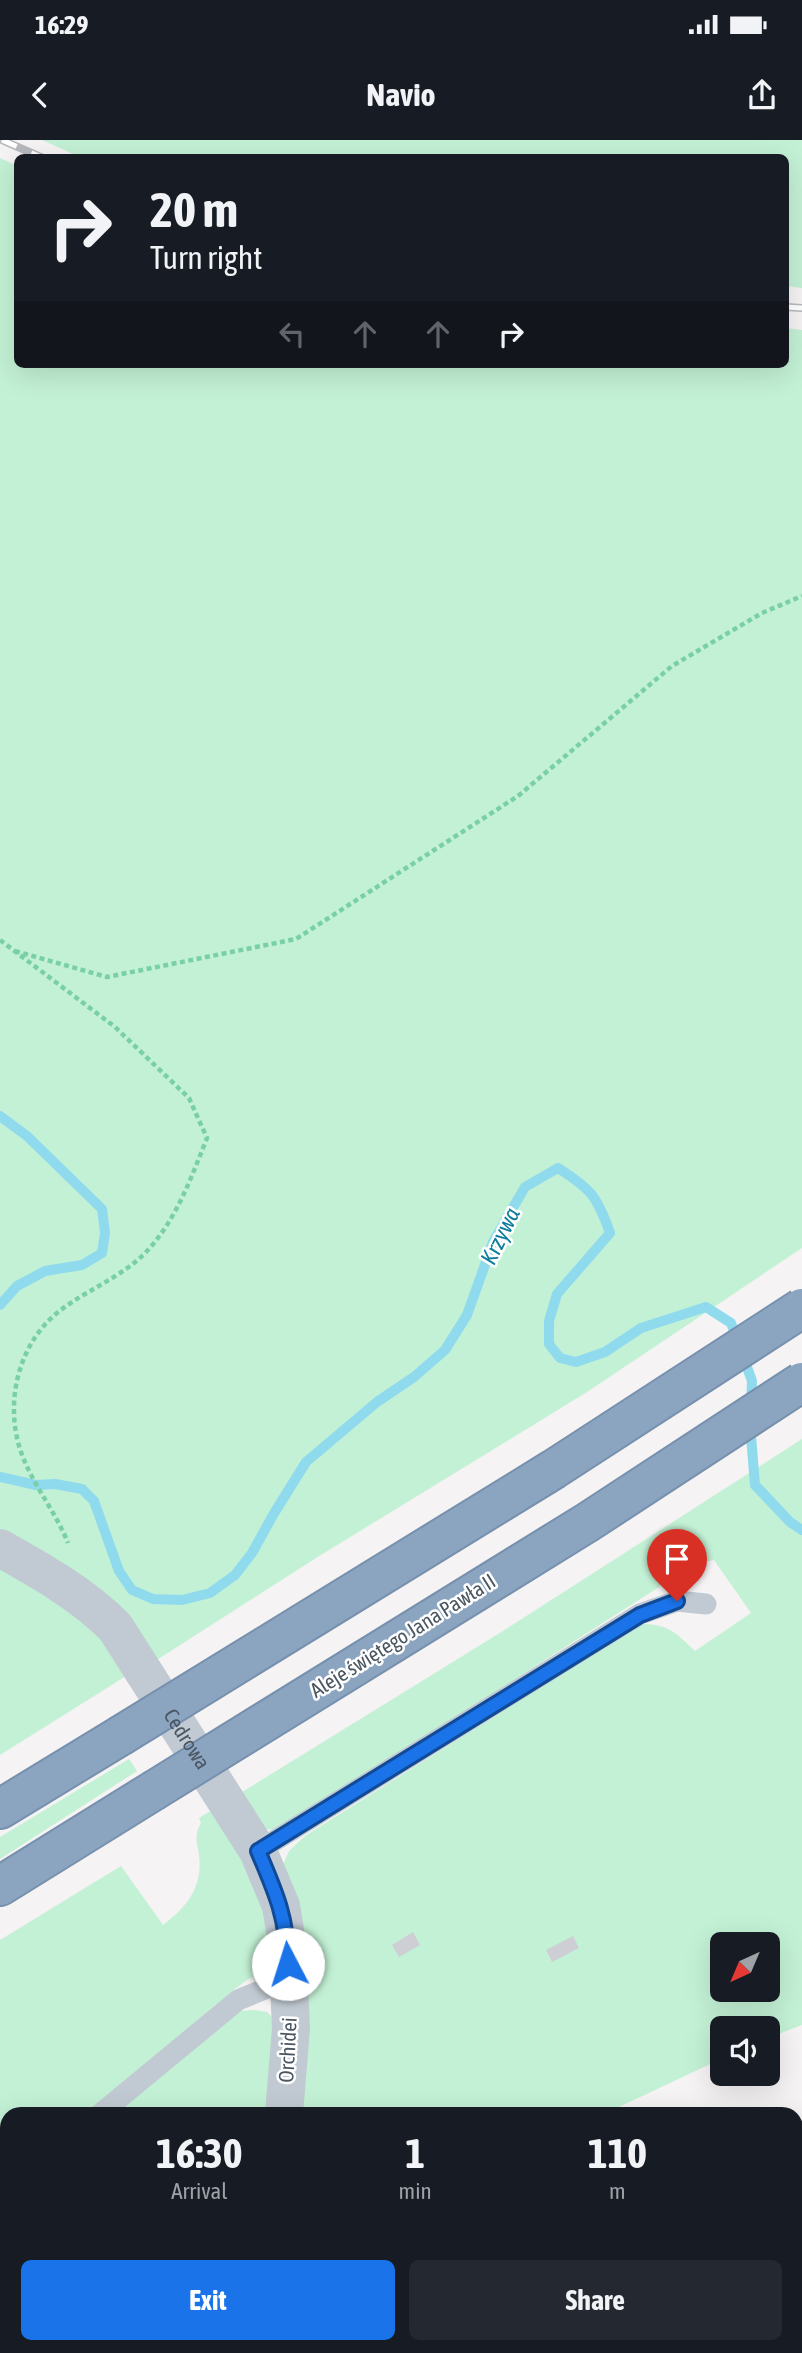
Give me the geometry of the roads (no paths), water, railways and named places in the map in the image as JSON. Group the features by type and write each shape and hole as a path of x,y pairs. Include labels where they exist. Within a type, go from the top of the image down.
{"highway":[{"path":"0,1809 543,1476 802,1308"},
{"name":"Aleje świętego Jana Pawła II","path":"0,1886 587,1522 802,1382"}],"street":[{"name":"Cedrowa","path":"0,1548 50,1576 96,1608 115,1627 258,1851 281,1906 287,1942 289,1986"},
{"name":"Orchidei","path":"285,2107 291,2028 289,1986"}],"lane":[{"path":"258,1851 640,1615 677,1601 706,1604"},
{"path":"109,2107 239,2000 267,1988 289,1986"}],"waterway":[{"name":"Krzywa","path":"0,1116 27,1136 102,1209 105,1233 102,1253 82,1265 45,1271 17,1286 0,1305"},
{"name":"Krzywa","path":"0,1477 36,1485 55,1484 82,1489 94,1501 119,1571 132,1590 153,1599 182,1600 210,1593 235,1575 252,1553 306,1462 377,1402 414,1377 445,1350 467,1315 493,1242 525,1187 558,1168 592,1194 610,1233 557,1294 549,1321 549,1344 560,1358 576,1362 605,1352 641,1328 706,1307 731,1323 738,1341"},
{"name":"Krzywa","path":"743,1356 752,1381 751,1405"},
{"name":"Krzywa","path":"750,1424 755,1485 790,1522 802,1530"}],"railway":[{"path":"2,140 34,154"},
{"path":"789,307 802,308"}]}
